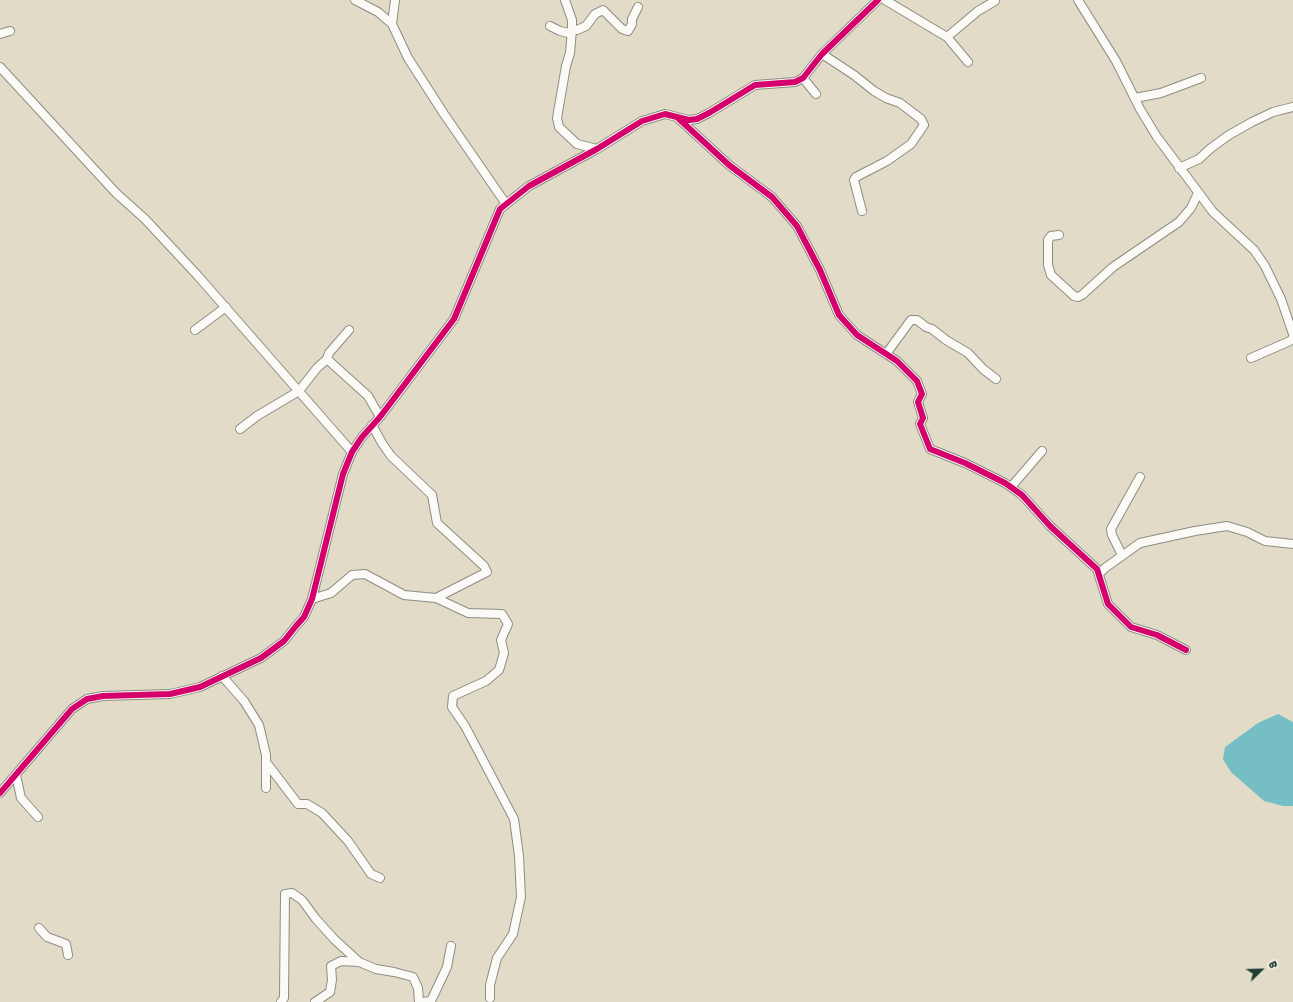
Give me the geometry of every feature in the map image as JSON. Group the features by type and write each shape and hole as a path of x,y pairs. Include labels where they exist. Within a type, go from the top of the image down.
{"street":[{"path":"355,0 378,12 392,24 408,58 444,114 506,204"},
{"path":"392,24 395,0"},
{"path":"565,0 572,20 572,30 570,53 566,66 557,118 559,127 577,144 597,149"},
{"path":"0,793 72,709 87,699 103,696 176,693 200,687 261,658 284,640 304,617 312,598 343,474 352,452 454,318 500,209 529,186 597,149 642,121 665,114 689,120 697,119 755,84 795,82 803,78 822,54 878,0"},
{"path":"886,0 947,37 968,62"},
{"path":"1078,0 1116,61 1157,137 1212,212 1254,250 1265,266 1281,299 1293,334"},
{"path":"947,37 978,11 995,1"},
{"path":"550,26 568,33 572,30 581,29 586,26 595,14 603,10 622,29 628,31 638,7"},
{"path":"0,34 10,31"},
{"path":"822,54 854,75 874,91 886,98 900,103 922,119 924,125 911,144 887,161 856,177 854,180 862,211"},
{"path":"0,67 116,193 145,219 226,307 352,452"},
{"path":"803,78 816,94"},
{"path":"1135,98 1161,93 1201,78"},
{"path":"1179,168 1199,159 1223,140 1252,122 1273,112 1293,107"},
{"path":"677,117 729,165 772,197 797,226 820,270 839,315 857,335 897,361 917,381 922,394 918,402 923,418 920,424 930,448 966,463 1005,483 1022,495 1050,526 1097,569 1108,604 1130,627 1158,635 1186,650"},
{"path":"1058,234 1051,236 1048,240 1048,265 1051,275 1074,296 1078,297 1113,267 1179,222 1191,208 1198,193"},
{"path":"195,330 226,307"},
{"path":"886,354 911,320 917,320 968,353 996,379"},
{"path":"240,429 262,413 299,391 348,330"},
{"path":"1251,358 1290,341 1293,338"},
{"path":"327,358 368,396 380,417"},
{"path":"372,425 391,456 432,495 437,523 484,566 487,572 436,598"},
{"path":"1011,487 1042,451"},
{"path":"1122,555 1112,535 1111,529 1140,477"},
{"path":"1099,574 1122,555 1140,543 1194,531 1227,526 1247,532 1264,540 1293,544"},
{"path":"312,598 331,593 352,575 365,574 404,595 436,598 468,613 502,614 508,624 501,640 504,653 499,670 486,681 453,696 452,707 465,726 514,819 519,856 521,897 513,934 497,958 490,985 490,998"},
{"path":"222,676 244,701 259,725 266,755 266,788"},
{"path":"266,762 298,804 307,804 322,813 348,840 371,874 380,878"},
{"path":"16,775 21,798 38,817"},
{"path":"281,1002 284,998 285,894 292,893 302,900 316,919 334,939 359,962"},
{"path":"39,928 47,937 66,944 68,956"},
{"path":"315,1002 330,992 332,980 331,966 341,961 359,962 376,969 413,977 418,988 420,1002 431,1000 447,967 451,946"}],"water":[{"path":"1278,714 1293,722 1293,806 1283,806 1264,801 1231,772 1223,759 1225,747 1258,723"}],"cycle path":[{"path":"0,793 72,709 87,699 103,696 170,694 200,687 261,658 284,641 304,617 312,599 343,474 352,452 454,319 500,209 529,186 597,149 642,121 665,114 689,120 697,119 755,85 795,82 803,78 822,54 878,0"},
{"path":"679,119 729,165 772,197 797,226 820,270 839,315 857,335 897,361 917,381 922,394 918,402 923,418 920,424 930,449 965,463 1005,483 1022,495 1050,526 1097,569 1108,604 1131,627 1157,635 1186,650"}]}
